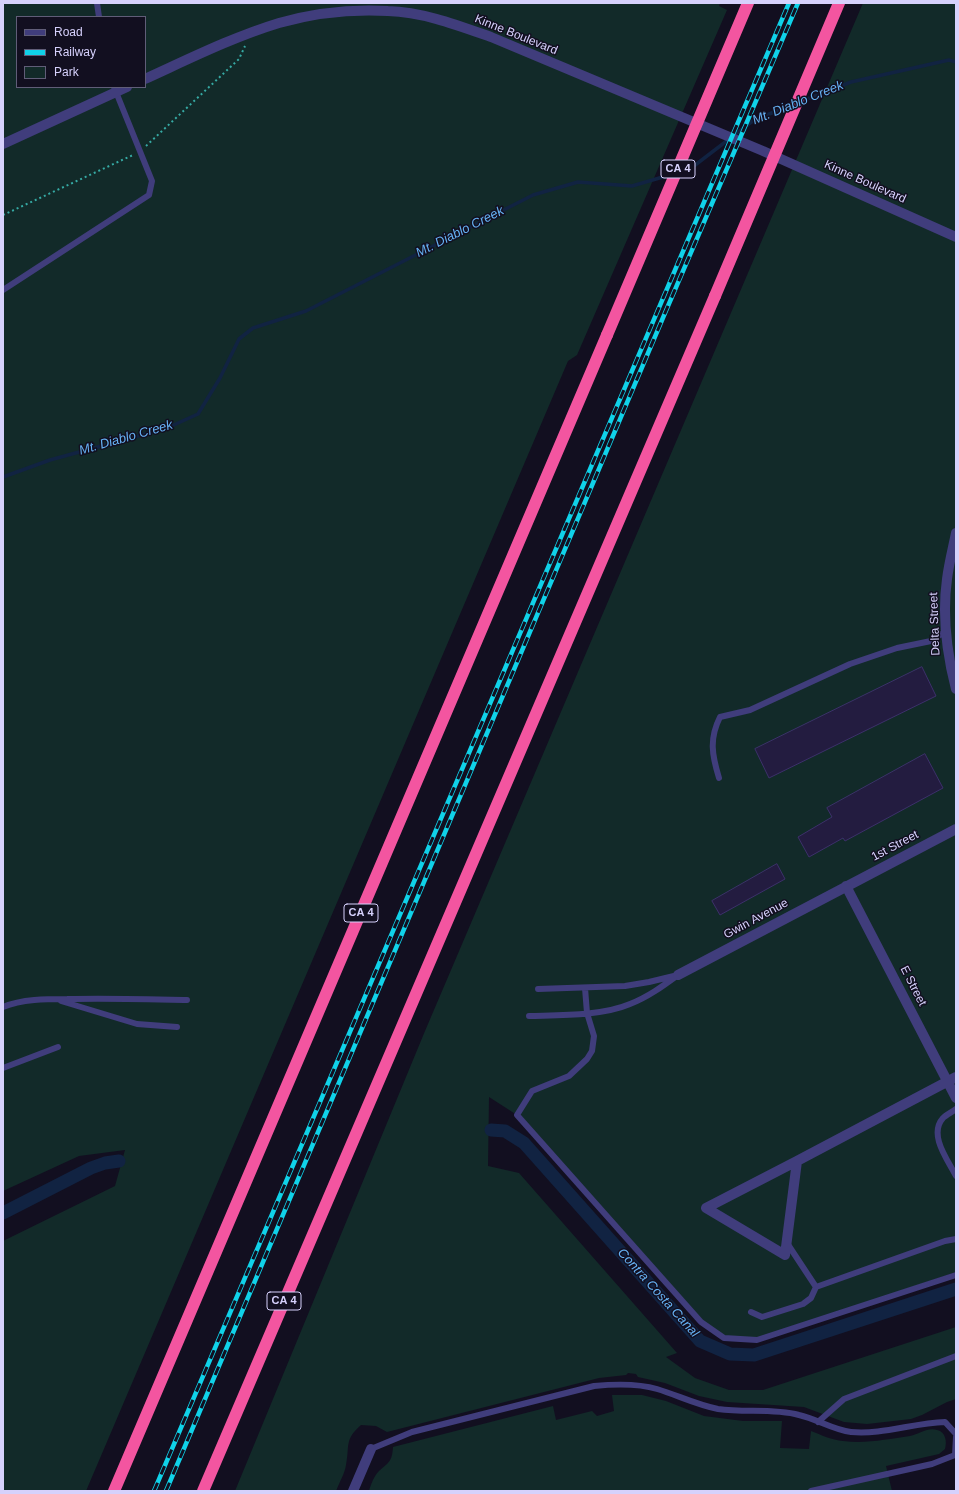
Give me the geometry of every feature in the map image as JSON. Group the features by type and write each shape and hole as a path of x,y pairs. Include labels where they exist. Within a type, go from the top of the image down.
{"highway":[{"name":"CA 4","path":"114,1491 748,3"},
{"name":"CA 4","path":"203,1491 839,3"},
{"path":"208,1491 233,1421"}],"street":[{"name":"Kinne Boulevard","path":"146,79 226,42 280,23 334,13 389,11 418,15 449,23 491,37 763,151 956,237"},
{"path":"3,144 115,90"},
{"name":"Delta Street","path":"956,533 947,579 945,604 949,659 956,689"},
{"name":"1st Street","path":"846,886 956,829"},
{"name":"Gwin Avenue","path":"678,975 846,886"},
{"name":"E Street","path":"846,886 952,1080 956,1098"},
{"path":"797,1161 785,1255 706,1208 952,1080"},
{"path":"353,1491 371,1448"}],"lane":[{"path":"96,3 99,16"},
{"path":"3,290 149,195 152,181 115,90"},
{"path":"719,778 713,758 712,741 715,726 720,717 750,710 850,664 897,648 931,641 946,631"},
{"path":"538,989 625,986 678,975"},
{"path":"529,1016 587,1013 610,1010 629,1005 657,990 678,975"},
{"path":"585,988 587,1013 594,1036 592,1051 587,1059 568,1076 532,1091 517,1115 701,1322 724,1338 757,1340 956,1276"},
{"path":"3,1007 31,1000 53,999 112,998 186,1000"},
{"path":"53,999 137,1024 177,1027"},
{"path":"3,1068 58,1047"},
{"path":"956,1109 943,1118 938,1127 937,1140 956,1176"},
{"path":"751,1312 762,1317 803,1304 811,1298 816,1287 945,1241 956,1239"},
{"path":"787,1242 816,1287"},
{"path":"818,1422 844,1399 956,1356"},
{"path":"371,1448 412,1432 594,1386 614,1384 635,1384 655,1388 697,1404 717,1409 782,1412 800,1415 835,1428 845,1430 868,1432 929,1422 944,1422 956,1434"},
{"path":"811,1491 932,1464 955,1454 956,1437"}],"green space":[{"path":"3,3 720,3 719,6 727,10 577,355 568,361 86,1491 3,1491 3,1241 115,1186 125,1150 79,1156 3,1191"},
{"path":"863,3 956,3 956,1272 757,1340 724,1338 701,1322 517,1115 489,1097 488,1166 519,1173 677,1353 666,1357 695,1378 729,1390 763,1390 956,1327 956,1399 911,1419 867,1424 844,1422 804,1407 727,1402 699,1396 665,1383 638,1377 636,1374 628,1373 626,1375 599,1378 387,1432 376,1426 361,1425 350,1439 345,1468 336,1491 235,1491 425,1031"},
{"path":"612,1395 642,1395 666,1401 704,1416 743,1421 782,1421 780,1448 809,1449 811,1431 835,1440 860,1442 910,1436 934,1429 940,1431 944,1435 946,1446 945,1449 939,1454 886,1466 892,1491 369,1491 376,1475 391,1459 393,1447 553,1406 556,1420 592,1411 597,1416 614,1411"}],"building":[{"path":"922,667 936,696 769,778 755,749"},
{"path":"925,754 943,788 845,841 843,838 809,857 798,837 832,817 827,808"},
{"path":"777,864 785,879 720,915 712,901"}],"waterway":[{"name":"Mt. Diablo Creek","path":"802,101 851,82 949,60 956,62"},
{"name":"Mt. Diablo Creek","path":"679,172 690,169 754,120 792,105"},
{"name":"Mt. Diablo Creek","path":"3,477 50,460 167,428 198,414 220,378 239,339 253,328 306,311 533,195 578,182 632,186 673,174"},
{"name":"Contra Costa Canal","path":"491,1130 505,1131 524,1143 700,1341 730,1354 754,1355 956,1289"},
{"name":"Contra Costa Canal","path":"3,1213 91,1168 105,1163 119,1161"}],"railway":[{"path":"154,1491 789,3"},
{"path":"166,1491 665,313 798,3"}]}
